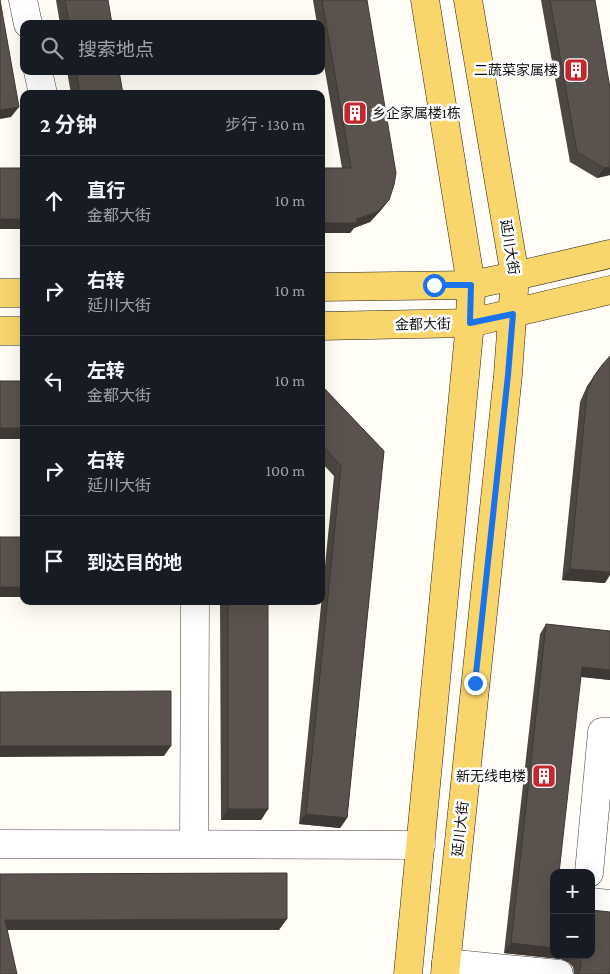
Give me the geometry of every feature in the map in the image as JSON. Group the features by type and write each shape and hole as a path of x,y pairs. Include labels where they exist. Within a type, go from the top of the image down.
{"main road":[{"path":"408,974 470,323 471,285 425,0"},
{"name":"延川大街","path":"446,968 508,375 515,276 468,0"},
{"path":"325,287 471,285 610,254"},
{"name":"金都大街","path":"325,326 470,323 610,290"},
{"path":"0,293 20,293"},
{"path":"0,331 20,331"}],"street":[{"path":"23,0 27,20"},
{"path":"39,75 42,90"},
{"path":"194,605 194,844"},
{"path":"589,869 602,732 610,732"},
{"path":"0,844 421,845"},
{"path":"595,902 610,904"},
{"path":"446,968 559,974"}],"building":[{"path":"0,0 19,107 0,110"},
{"path":"65,0 108,0 111,20 68,20"},
{"name":"乡企家属楼1栋","path":"322,0 367,0 396,173 389,200 377,212 357,219 357,223 325,223 325,168 351,168"},
{"name":"二蔬菜家属楼","path":"550,0 595,0 610,88 610,167 604,168 577,152"},
{"path":"77,75 120,75 122,90 79,90"},
{"path":"0,168 20,168 20,219 0,219"},
{"path":"610,356 610,572 570,569 587,392 594,376"},
{"path":"0,381 20,381 20,428 0,428"},
{"path":"325,389 384,451 347,818 306,814 341,466 325,448"},
{"path":"0,537 20,537 20,587 0,587"},
{"path":"228,605 268,605 268,809 228,809"},
{"name":"新无线电楼","path":"546,624 610,631 610,670 582,667 559,869 550,869 550,948 511,943"},
{"path":"171,691 171,746 0,746 0,692"},
{"path":"287,873 287,919 5,920 17,974 0,974 0,874"},
{"path":"595,910 610,912 610,974 578,974 581,966 580,959 595,959"}],"place":[{"name":"二蔬菜家属楼","path":"576,70"},
{"name":"乡企家属楼1栋","path":"355,113"},
{"name":"新无线电楼","path":"544,776"}],"route":[{"path":"434,285 471,285 470,323 513,314 475,683"}]}
